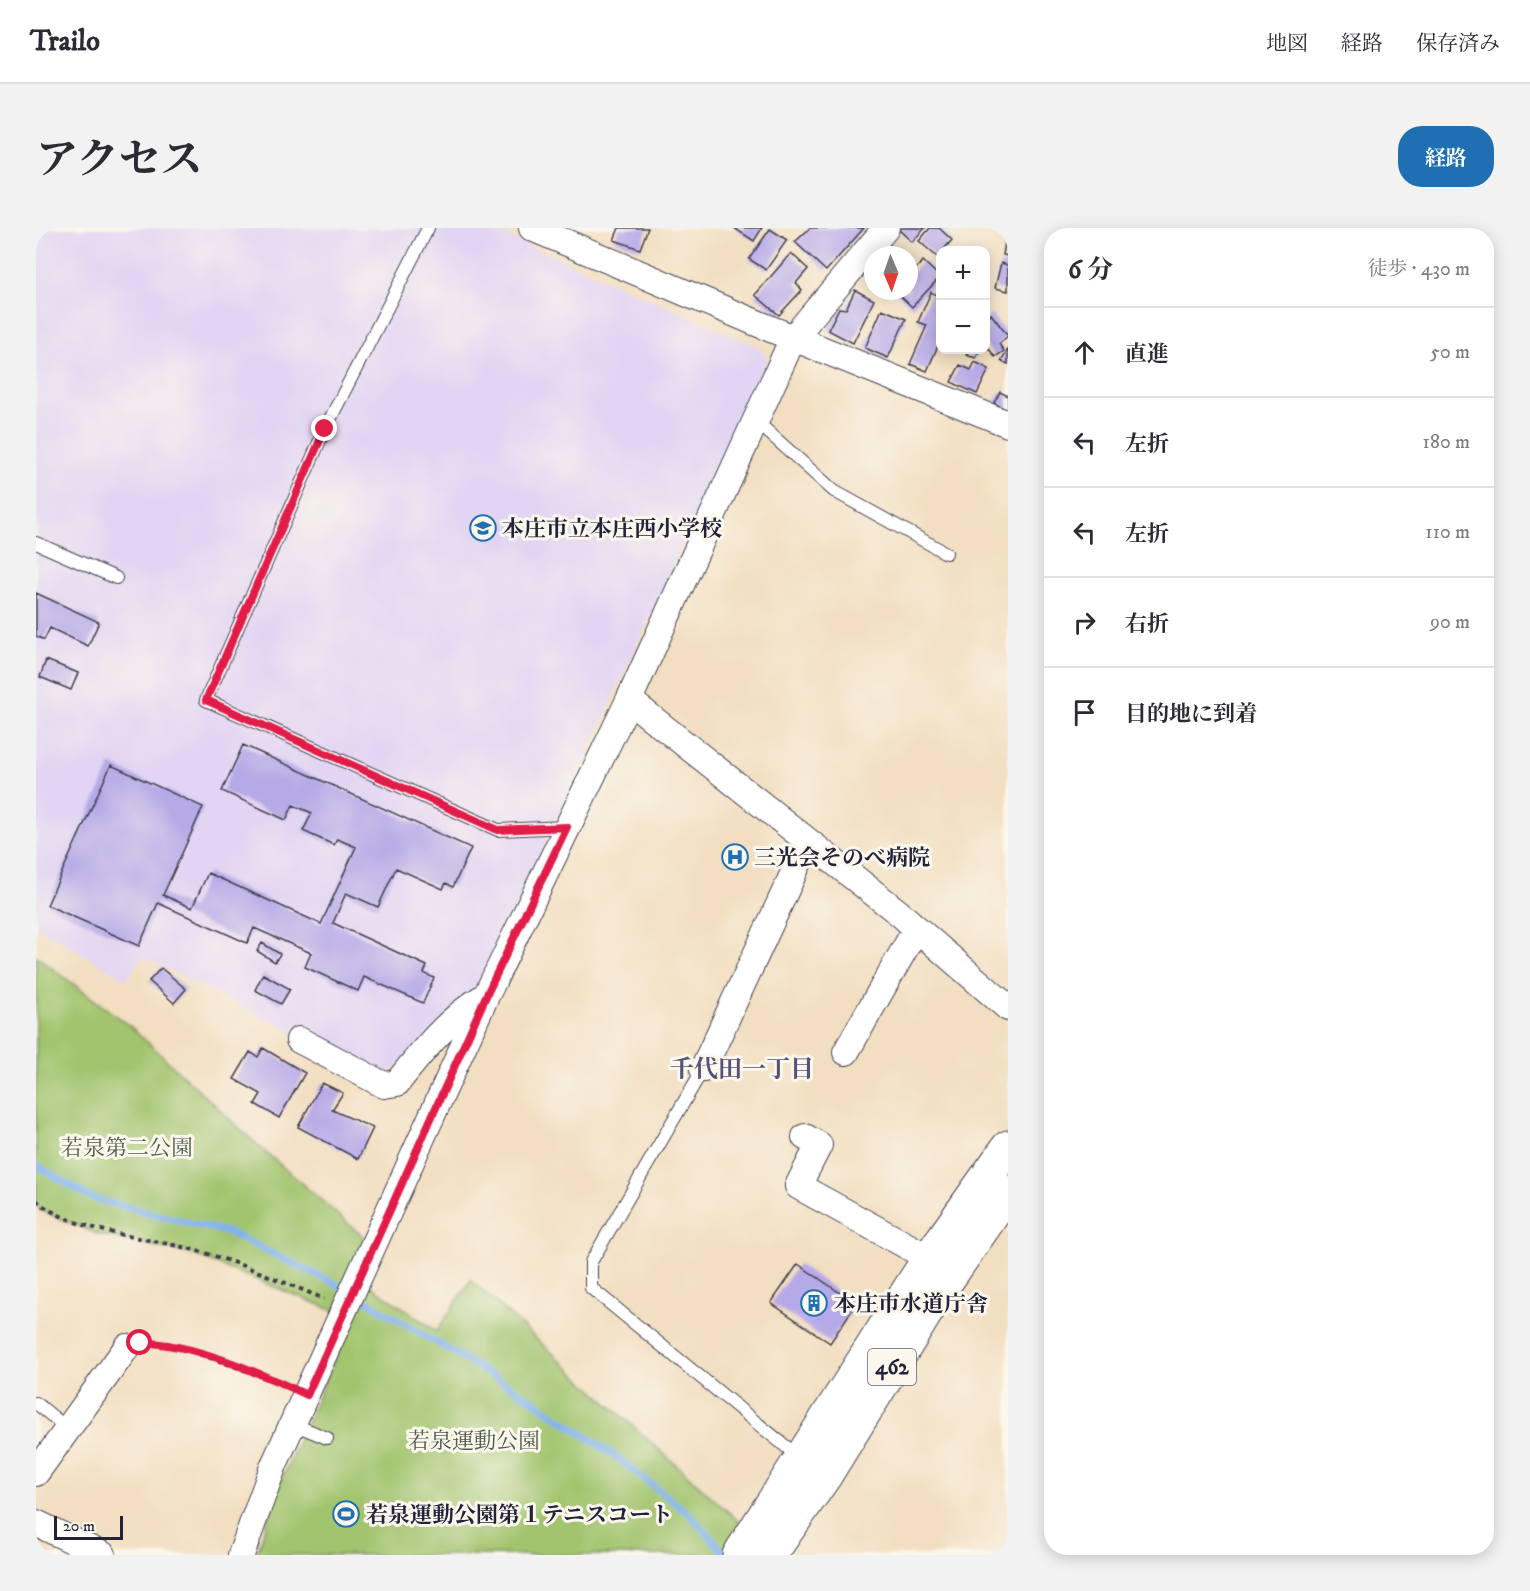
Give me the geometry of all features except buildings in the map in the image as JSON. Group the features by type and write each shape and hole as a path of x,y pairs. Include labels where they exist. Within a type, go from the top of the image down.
{"highway":[{"name":"462","path":"769,1540 801,1459 929,1258 1008,1147"},
{"name":"462","path":"739,1555 769,1540 825,1476 937,1295 1008,1192"}],"street":[{"path":"532,228 793,338 1008,424"},
{"path":"241,1555 273,1467 346,1310 486,996 629,700 793,338 886,228"},
{"path":"629,700 916,929 1008,1008"},
{"path":"703,1069 808,842"},
{"path":"846,1052 916,929"},
{"path":"299,1040 384,1085 397,1083 424,1049 463,1010 486,996"},
{"path":"805,1137 819,1145 798,1186 929,1258"},
{"path":"36,1473 127,1347"},
{"path":"36,1523 103,1555"}],"lane":[{"path":"428,228 325,429 206,700 498,830 567,827"},
{"path":"756,421 834,491 946,553"},
{"path":"36,543 116,578"},
{"path":"703,1069 591,1262 591,1288 801,1459"},
{"path":"36,1403 69,1430"},
{"path":"293,1424 327,1437"}],"path":[{"path":"36,1200 46,1209 99,1230 208,1255 303,1290 346,1310"},
{"path":"127,1347 140,1343 172,1344 272,1379 307,1395"}],"shaded area":[{"name":"本庄市立本庄西小学校","path":"36,228 489,228 757,346 768,359 478,993 384,1079 142,956 127,980 36,926"}],"green space":[{"name":"若泉第二公園","path":"36,956 131,1027 262,1149 367,1240 335,1311 191,1254 97,1234 42,1211 36,1205"},
{"name":"若泉運動公園","path":"471,1280 776,1555 257,1555 273,1499 368,1284 437,1331"}],"waterway":[{"path":"36,1165 91,1198 230,1233 348,1290"},
{"path":"357,1295 531,1399 615,1456 688,1513 727,1555"}],"place":[{"name":"本庄市立本庄西小学校","path":"483,528"},
{"name":"三光会そのべ病院","path":"735,857"},
{"name":"本庄市水道庁舎","path":"814,1303"},
{"name":"若泉運動公園第１テニスコート","path":"346,1514"}],"district":[{"name":"千代田一丁目","path":"742,1069"}],"route":[{"path":"140,1343 172,1344 272,1379 307,1395 486,996 567,827 498,830 206,700 325,429"}]}
